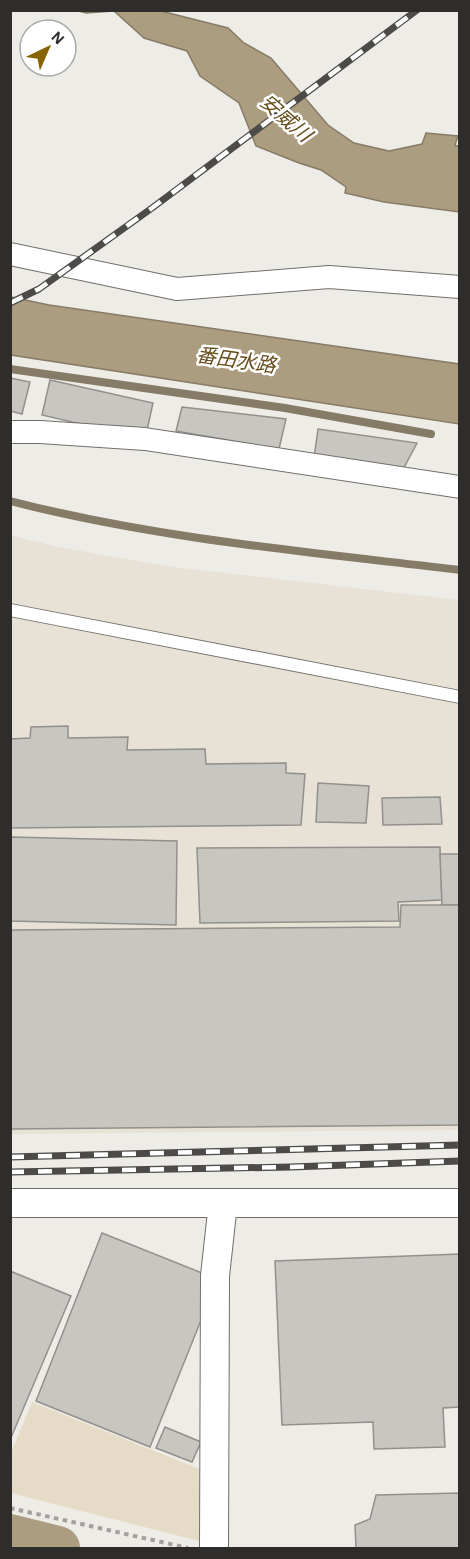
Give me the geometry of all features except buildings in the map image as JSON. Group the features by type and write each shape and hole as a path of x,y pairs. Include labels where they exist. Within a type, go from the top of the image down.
{"street":[{"path":"10,254 177,289 330,277 459,287"},
{"path":"10,432 145,439 459,487"},
{"path":"10,1203 459,1203"},
{"path":"214,1548 215,1276 223,1203"}],"lane":[{"path":"10,610 459,697"}],"path":[{"path":"10,1508 190,1548"}],"shaded area":[{"path":"10,535 58,547 173,567 459,600 459,1130 11,1134"},
{"path":"32,1402 202,1470 199,1541 11,1493 10,1455"}],"water":[{"path":"79,11 114,11 86,13"},
{"name":"安威川","path":"114,11 161,11 228,28 244,43 271,58 328,125 354,143 389,151 422,144 426,133 458,136 455,145 459,147 459,212 384,202 345,193 346,187 321,170 256,146 239,103 200,76 187,51 144,38"},
{"name":"番田水路","path":"11,297 49,305 459,364 459,424 11,355"}],"waterway":[{"path":"10,369 285,408 431,434"},
{"path":"10,501 178,535 460,570"},
{"path":"10,1536 58,1548"}],"railway":[{"path":"10,303 39,289 152,208 417,10"},
{"path":"10,1157 460,1145"},
{"path":"10,1172 291,1167 460,1161"}]}
